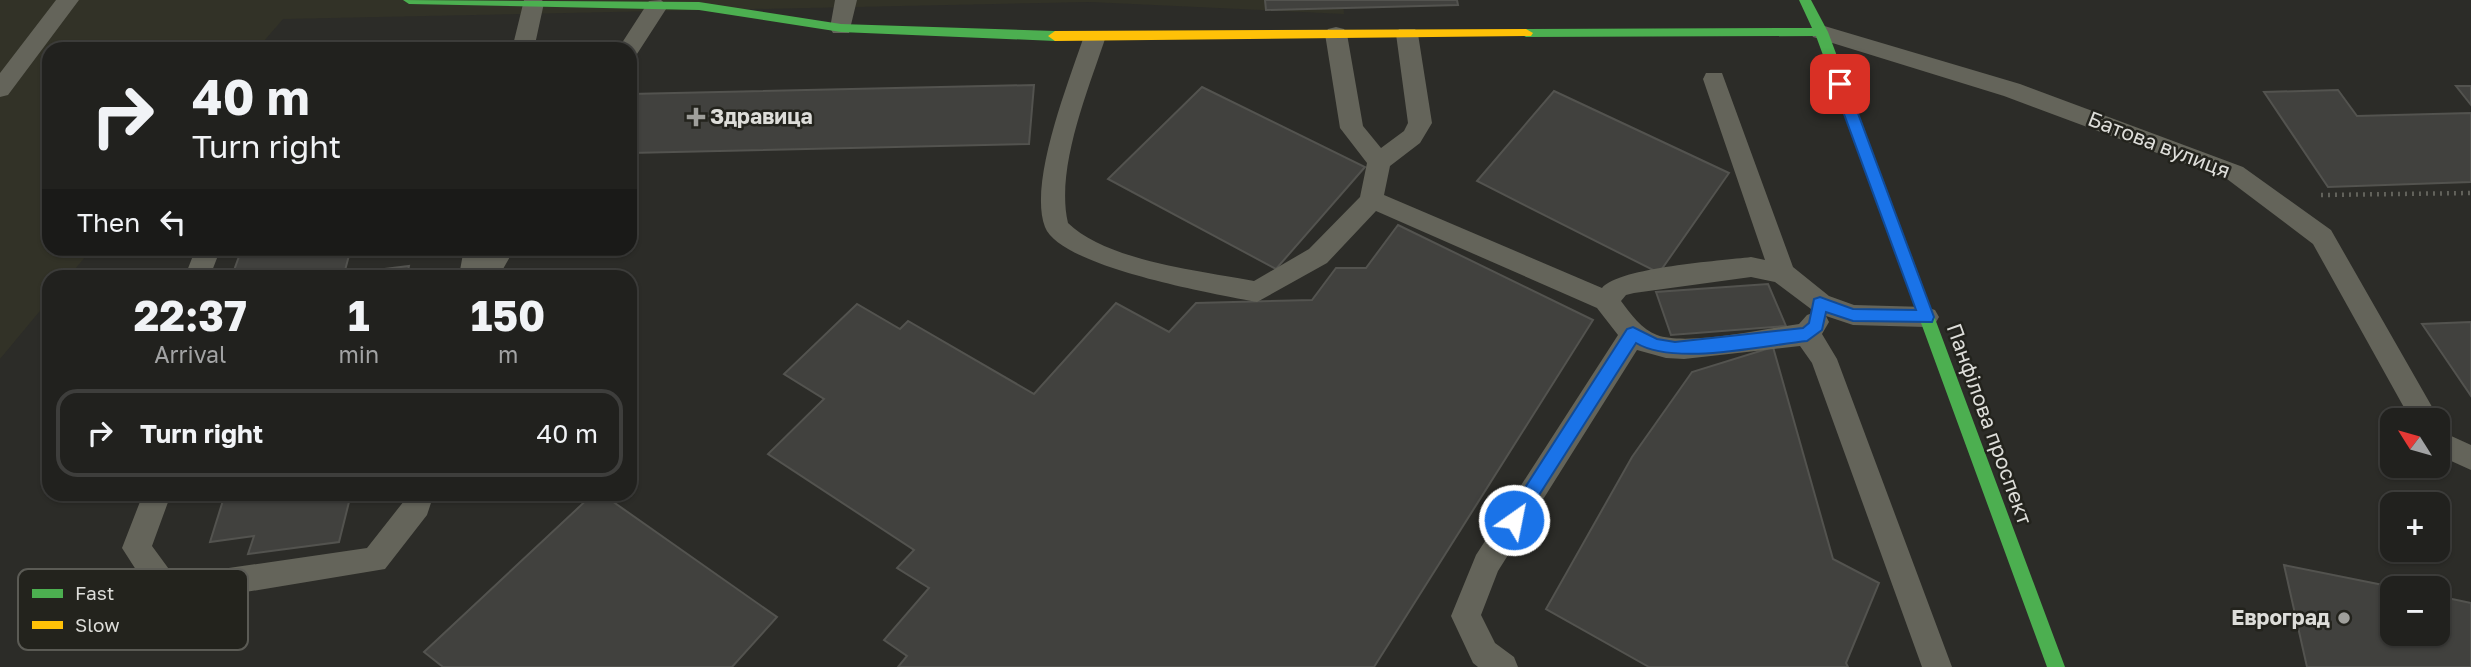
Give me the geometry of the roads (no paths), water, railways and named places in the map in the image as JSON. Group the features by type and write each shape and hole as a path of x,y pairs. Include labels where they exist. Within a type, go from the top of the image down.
{"street":[{"path":"409,0 699,6 841,28 1026,36 1821,32"},
{"name":"Панфілова проспект","path":"1805,0 1821,32 2056,667"}],"lane":[{"path":"0,89 68,0"},
{"path":"841,28 846,0"},
{"path":"525,42 533,4"},
{"path":"634,42 657,6"},
{"name":"Батова вулиця","path":"1821,32 2036,99 2235,173 2322,237 2418,408"},
{"path":"1336,34 1352,128 1379,162"},
{"path":"1095,36 1055,170 1052,212 1058,229 1075,243 1174,277 1257,292 1318,256 1371,201 1379,162 1412,137 1420,123 1407,34"},
{"path":"1714,79 1782,273"},
{"path":"1371,201 1390,205 1606,301 1633,334 1653,345 1675,349 1807,334 1816,325 1820,303"},
{"path":"1606,301 1618,287 1634,283 1751,267 1782,273 1820,303 1853,315 1926,317"},
{"path":"1503,667 1484,653 1466,616 1486,564 1633,334"},
{"path":"1807,334 1824,359 1937,667"},
{"path":"2450,448 2471,458"},
{"path":"152,569 137,548 154,501"},
{"path":"248,579 375,560 418,501"}],"place":[{"name":"Здравица","path":"696,117"},
{"name":"Евроград","path":"2344,618"}]}
